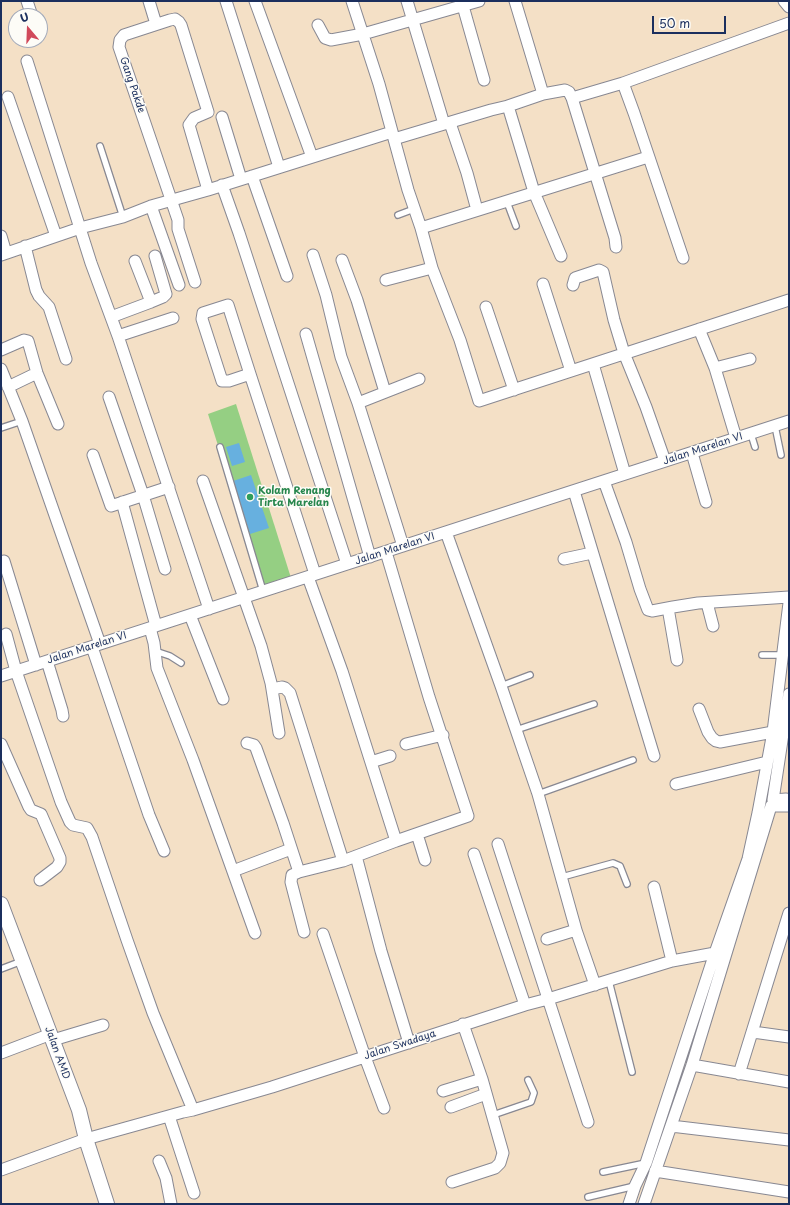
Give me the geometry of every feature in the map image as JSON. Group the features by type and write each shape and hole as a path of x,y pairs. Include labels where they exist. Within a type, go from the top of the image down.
{"street":[{"path":"149,1 156,24"},
{"path":"226,1 279,167"},
{"path":"255,1 312,157"},
{"path":"352,1 379,84 414,210 421,228 432,268 460,340 479,401 789,300"},
{"path":"407,1 447,123 467,173 478,210"},
{"path":"318,25 325,38 329,40 363,34 412,20 462,3 479,1"},
{"path":"515,1 544,94"},
{"path":"784,1 789,7"},
{"path":"462,3 484,80"},
{"name":"Gang Pakde","path":"195,282 178,230 178,220 172,200 119,47 120,40 124,35 175,19 181,25 208,112 194,118 190,125 208,190"},
{"path":"572,98 623,83 789,23"},
{"path":"27,61 80,228 118,336 209,608"},
{"path":"623,83 683,258"},
{"path":"1,236 4,254 80,228 123,217 151,206 208,190 312,157 447,123 544,94 565,90 569,92 572,98 615,238 616,247"},
{"path":"8,97 56,236"},
{"path":"508,106 534,192 561,256"},
{"path":"222,118 241,179"},
{"path":"421,228 648,157"},
{"path":"252,176 287,276"},
{"path":"222,185 239,233 346,564"},
{"path":"151,206 179,285"},
{"path":"25,246 36,290 41,298 50,307 66,359"},
{"path":"313,255 326,295 341,357 358,403 403,546"},
{"path":"111,317 163,298 166,294 155,256"},
{"path":"342,260 357,300 385,392"},
{"path":"135,261 151,302"},
{"path":"386,280 432,268"},
{"path":"573,285 575,278 599,270 603,272 614,320 624,353 646,407 665,461"},
{"path":"543,284 571,371"},
{"path":"250,374 229,381 222,381 202,319 203,313 228,305 250,374 312,576 396,841"},
{"path":"486,307 514,390"},
{"path":"118,336 173,318"},
{"path":"699,329 715,368 736,438"},
{"path":"306,334 370,557"},
{"path":"1,350 24,340 28,342 37,373 58,424"},
{"path":"715,368 750,359"},
{"path":"593,364 625,474"},
{"path":"1,369 22,421 96,645 148,815 164,851"},
{"path":"8,387 37,373"},
{"path":"358,403 419,379"},
{"path":"110,397 143,495 165,569"},
{"name":"Jalan Marelan VI","path":"1,676 789,421"},
{"path":"692,452 706,502"},
{"path":"93,455 111,506 169,487"},
{"path":"202,481 261,646 272,689 279,733"},
{"path":"604,481 648,610 652,611 698,603 789,597"},
{"path":"574,491 654,756"},
{"path":"122,502 153,627 157,668 193,760 255,933"},
{"path":"446,532 538,794 576,930 595,985"},
{"path":"304,932 291,882 292,875 343,861 468,816 443,735 429,697 386,552"},
{"path":"564,559 592,553"},
{"path":"4,561 36,665"},
{"path":"707,603 713,626"},
{"path":"629,1204 635,1186 646,1163 715,953 748,859 773,732 789,603"},
{"path":"668,608 677,660"},
{"path":"190,615 223,699"},
{"path":"6,634 16,671 66,816 73,825 87,828 92,837 153,1013 193,1110"},
{"path":"47,661 63,716"},
{"path":"272,689 282,687 290,693 343,861"},
{"path":"789,694 773,800 789,799"},
{"path":"699,709 708,732 716,741 720,742 773,732"},
{"path":"406,744 443,735"},
{"path":"247,743 254,745 256,748 299,872"},
{"path":"1,744 29,807 31,810 41,814 60,858 60,862 57,867 40,880"},
{"path":"371,762 390,756"},
{"path":"676,784 767,762"},
{"path":"644,1204 692,1065 771,806 789,806"},
{"path":"417,834 426,860"},
{"path":"498,844 588,1122"},
{"path":"232,871 291,850"},
{"path":"474,854 525,1005"},
{"path":"356,856 373,921 409,1043"},
{"path":"654,887 672,961"},
{"name":"Jalan AMD","path":"1,904 79,1110 86,1139 108,1204"},
{"path":"739,1074 789,913"},
{"path":"547,939 576,930"},
{"path":"323,934 384,1108"},
{"name":"Jalan Swadaya","path":"1,1170 86,1139 272,1087 525,1005 548,1000 672,961 715,953"},
{"path":"452,1182 494,1168 500,1163 503,1153 482,1078 463,1024"},
{"path":"1,1053 52,1037 102,1025"},
{"path":"753,1032 789,1037"},
{"path":"692,1065 789,1082"},
{"path":"443,1091 482,1078"},
{"path":"451,1107 486,1094"},
{"path":"169,1116 194,1193"},
{"path":"671,1126 789,1140"},
{"path":"159,1160 166,1178 171,1204"},
{"path":"655,1170 789,1192"}],"lane":[{"path":"100,146 123,217"},
{"path":"507,202 516,226"},
{"path":"398,215 414,210"},
{"path":"1,428 22,421"},
{"path":"776,426 781,455"},
{"path":"751,434 755,447"},
{"path":"220,448 263,591"},
{"path":"155,651 170,656 180,663"},
{"path":"762,655 782,654"},
{"path":"501,686 530,675"},
{"path":"516,730 594,704"},
{"path":"538,794 633,760"},
{"path":"562,877 613,863 620,866 627,884"},
{"path":"1,969 22,961"},
{"path":"609,981 632,1072"},
{"path":"493,1115 531,1102 534,1093 528,1080"},
{"path":"603,1172 646,1163"},
{"path":"588,1197 635,1186"}],"green space":[{"name":"Kolam Renang Tirta Marelan","path":"236,404 292,581 264,590 208,414"}],"water":[{"path":"239,443 245,462 232,466 226,447"},
{"path":"251,475 269,528 250,534 233,481"}],"place":[{"name":"Kolam Renang Tirta Marelan","path":"250,497"}]}
